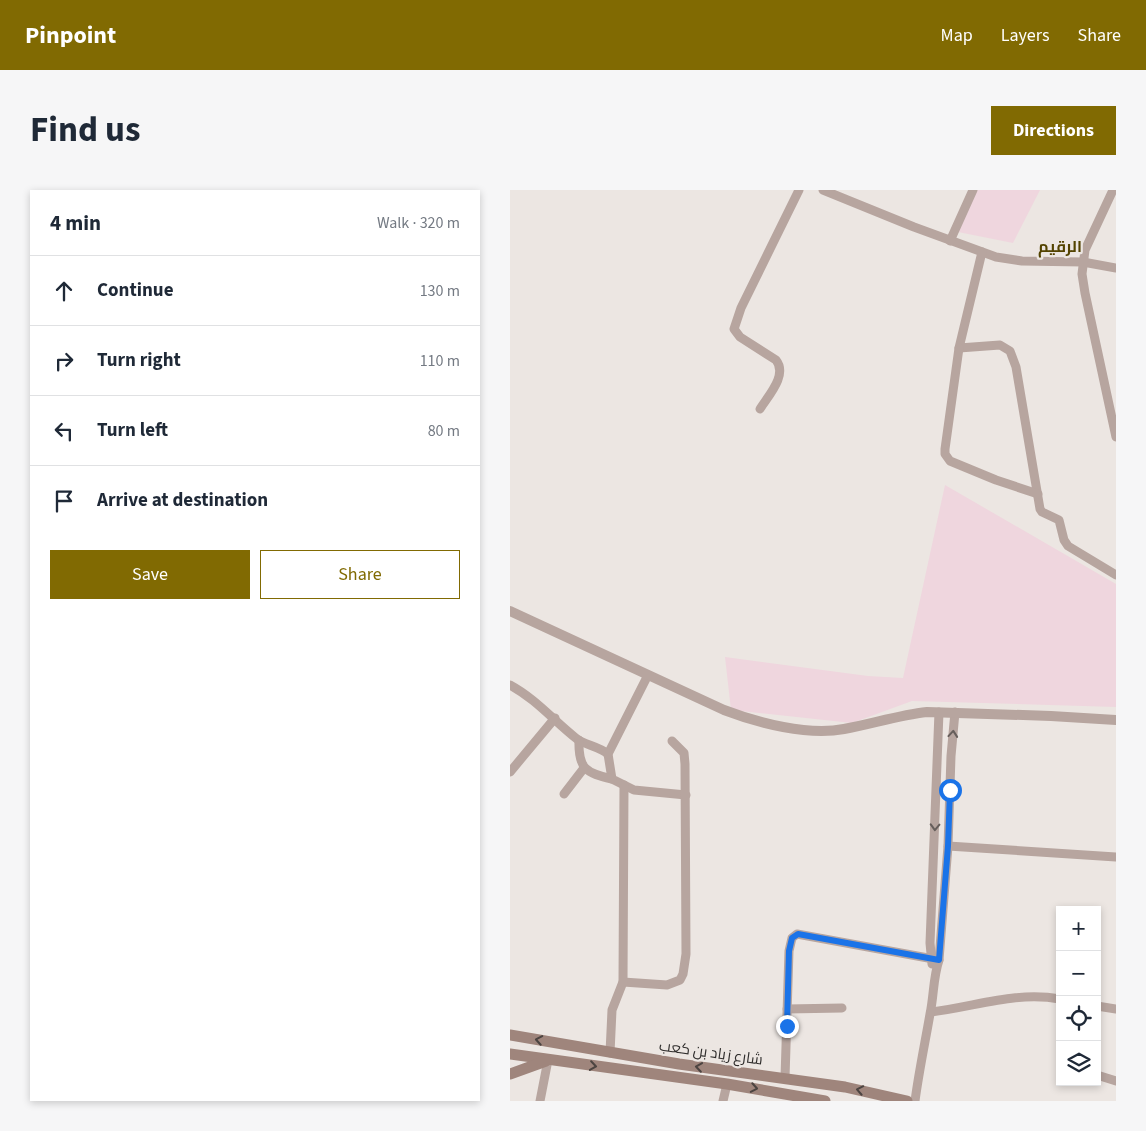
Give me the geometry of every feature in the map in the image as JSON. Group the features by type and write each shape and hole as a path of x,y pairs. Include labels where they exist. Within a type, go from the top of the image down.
{"main road":[{"name":"شارع زياد بن كعب","path":"510,1035 610,1053 845,1087 907,1101"},
{"name":"شارع زياد بن كعب","path":"510,1054 727,1084 825,1101"},
{"path":"510,1074 548,1060"}],"street":[{"path":"760,409 779,379 780,366 776,360 740,337 734,329 742,308 799,190"},
{"path":"823,190 844,194 982,252 1017,260 1083,262 1116,268"},
{"path":"950,240 973,190"},
{"path":"1113,190 1085,250 1082,274 1084,293 1116,437"},
{"path":"982,252 959,348 945,449 946,456 950,460 996,480 1038,494"},
{"path":"959,348 1000,345 1010,352 1016,367 1040,509 1042,512 1059,520 1064,540 1068,546 1116,575"},
{"path":"510,611 733,714 758,721 802,729 844,729 910,714 939,712 1069,716 1116,720"},
{"path":"612,779 608,754 648,675"},
{"path":"510,685 536,701 579,740 602,749 608,754"},
{"path":"915,1101 920,1063 931,1012 935,960 939,712"},
{"path":"935,960 948,846 955,712"},
{"path":"510,772 555,718"},
{"path":"579,740 579,756 584,768 596,775 612,779 634,790 686,794"},
{"path":"623,982 667,985 676,982 683,974 686,954 686,794 684,753 672,741"},
{"path":"564,794 584,768"},
{"path":"610,1053 612,1010 623,982 624,785"},
{"path":"948,846 1116,857"},
{"path":"785,1078 789,951 792,938 798,934 935,960"},
{"path":"931,1012 964,1008 1018,996 1056,998"},
{"path":"1101,1007 1116,1009"},
{"path":"787,1009 842,1008"},
{"path":"540,1101 548,1060"},
{"path":"1101,1076 1116,1081"},
{"path":"723,1101 727,1084"}],"shaded area":[{"path":"970,190 1040,190 1013,243 953,231"},
{"path":"945,485 1116,584 1116,707 912,701 852,723 731,710 725,657 868,676 903,678"}],"district":[{"name":"الرقيم","path":"1060,247"}],"route":[{"path":"787,1026 789,951 792,938 798,934 939,960 948,846 950,790"}]}
